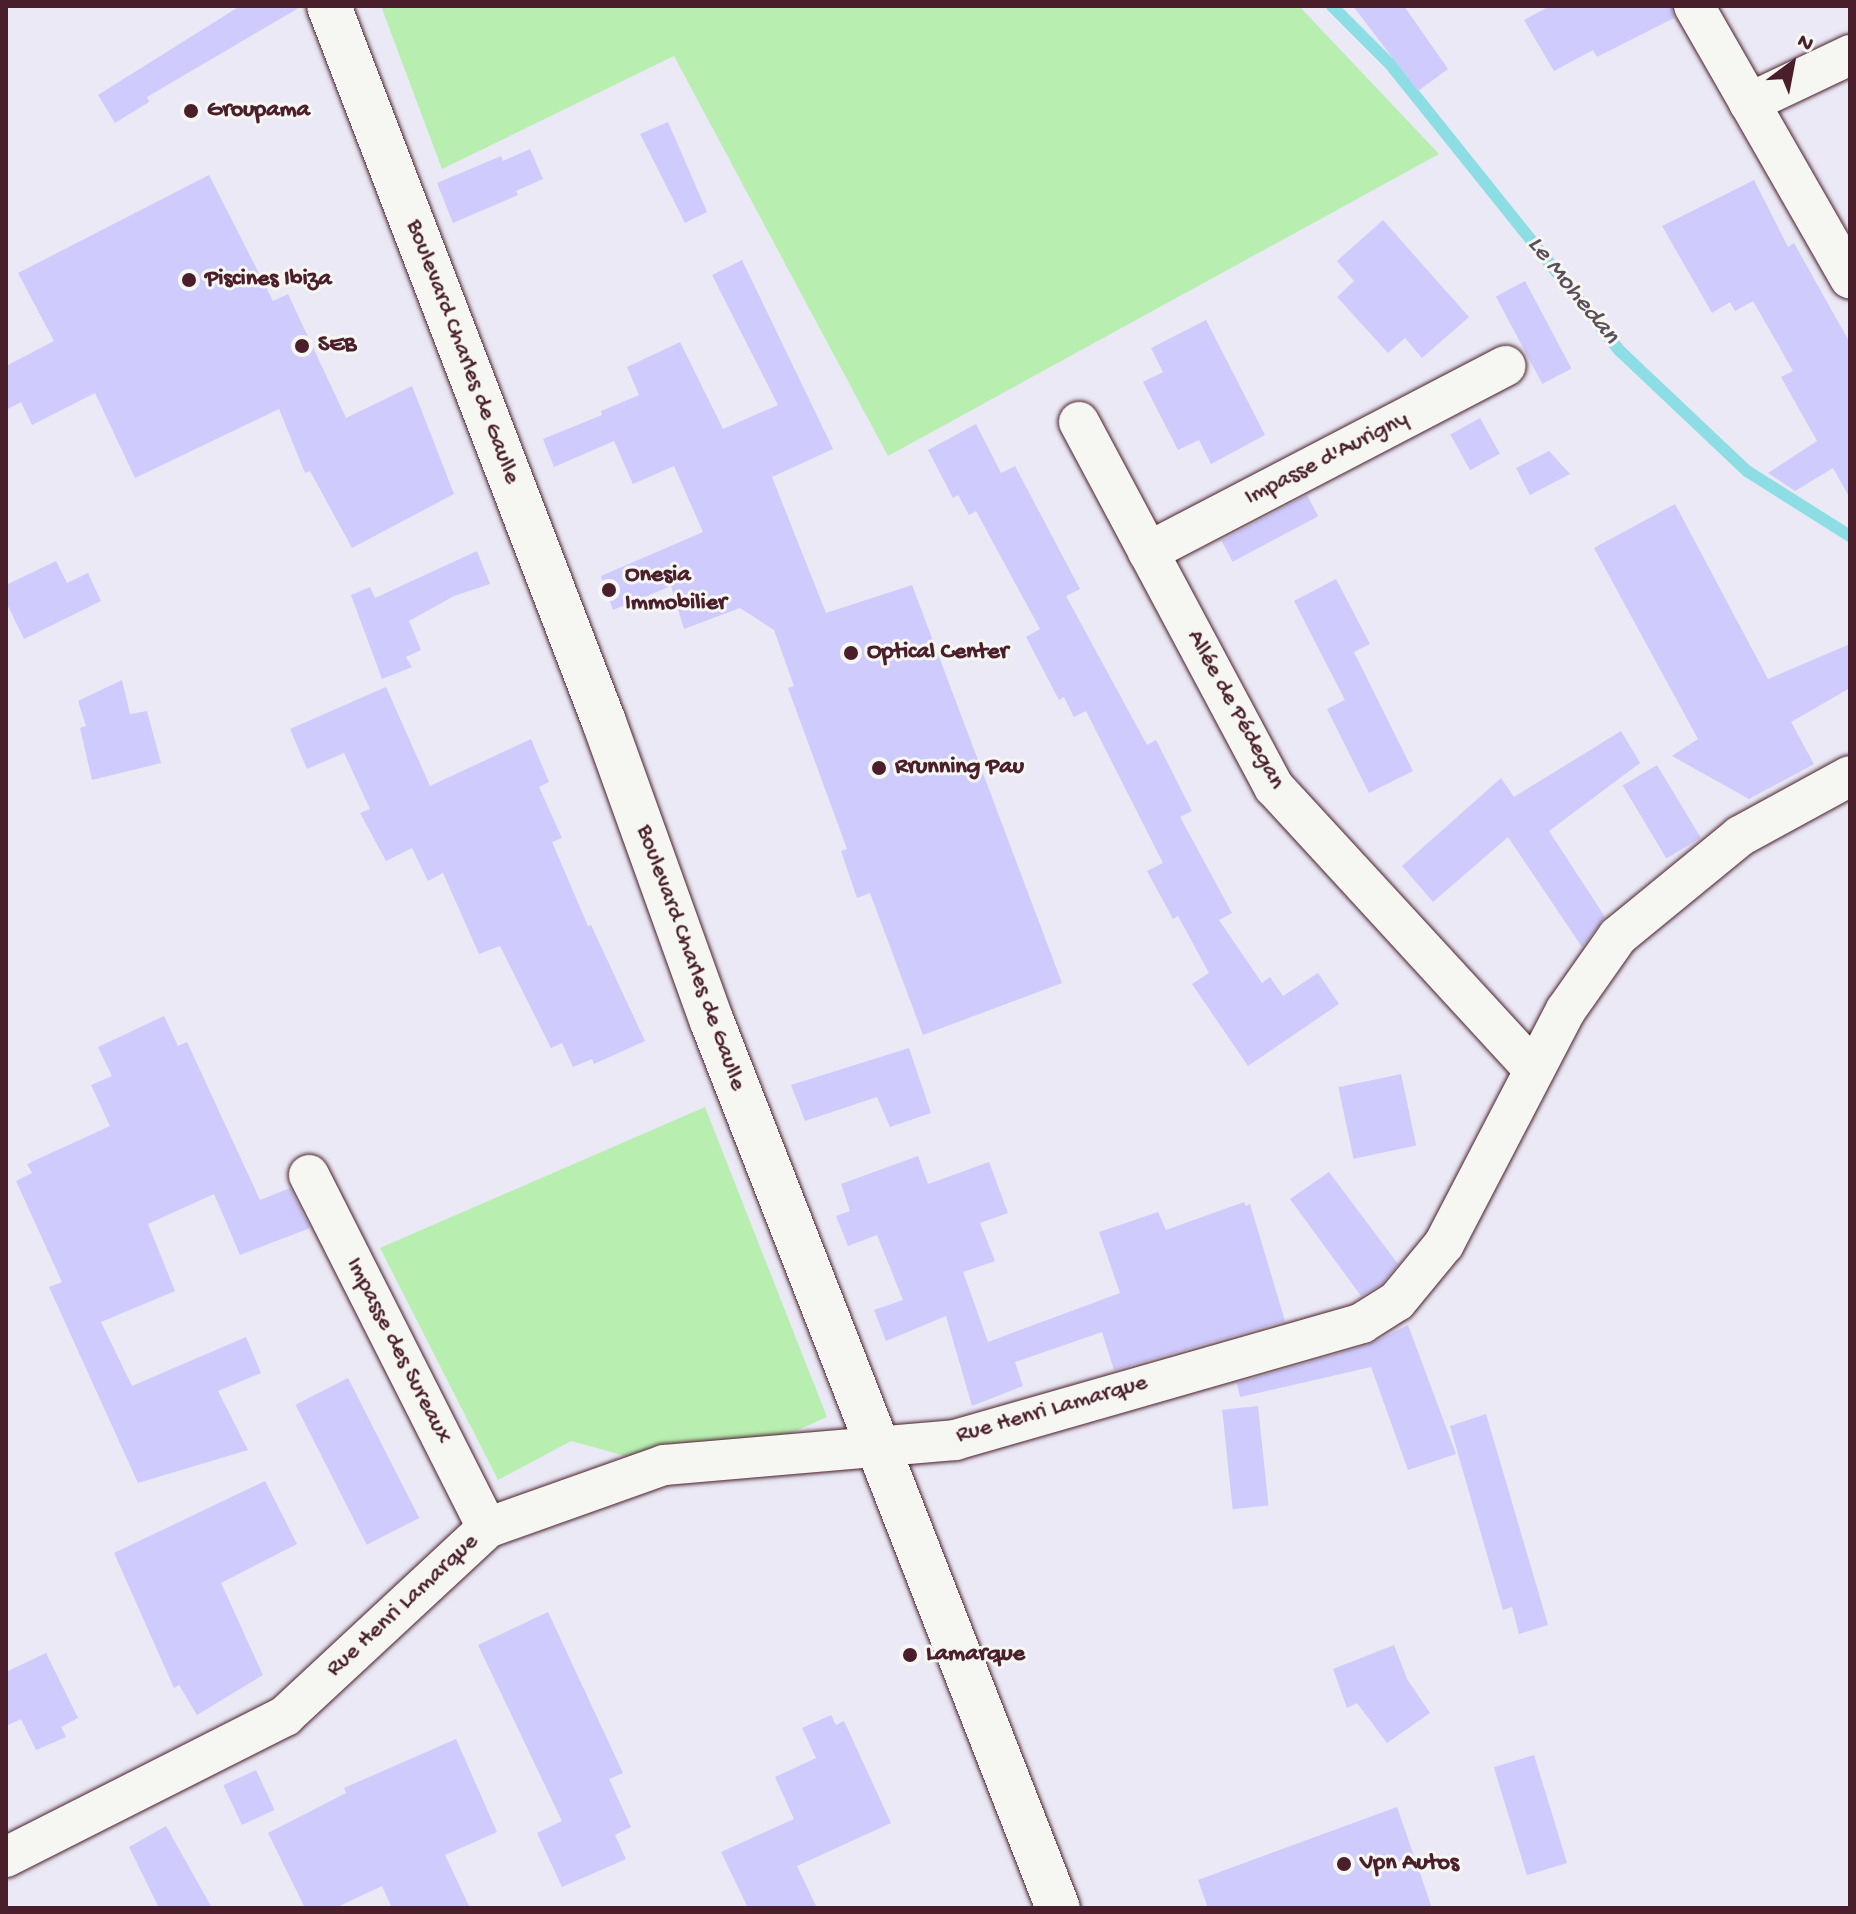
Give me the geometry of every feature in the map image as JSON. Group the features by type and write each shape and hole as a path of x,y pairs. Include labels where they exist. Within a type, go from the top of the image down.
{"main road":[{"name":"Boulevard Charles de Gaulle","path":"329,6 599,708 711,1019 1058,1908"}],"street":[{"path":"1694,6 1850,278"},
{"path":"1749,103 1850,55"},
{"name":"Impasse d'Aurigny","path":"1148,552 1506,366"},
{"name":"Allée de Pédegan","path":"1079,422 1274,787 1534,1070"},
{"name":"Rue Henri Lamarque","path":"6,1857 285,1716 487,1528 664,1465 955,1440 1362,1323 1397,1301 1444,1244 1566,1010 1618,936 1740,836 1850,776"},
{"name":"Impasse des Sureaux","path":"309,1175 487,1528"}],"green space":[{"path":"381,6 1299,6 1439,154 888,456 674,56 442,169"},
{"path":"705,1107 827,1417 782,1437 633,1458 571,1441 498,1480 380,1248"}],"building":[{"path":"240,6 302,6 147,97 149,102 115,123 98,95"},
{"path":"1353,6 1404,6 1448,69 1418,91"},
{"path":"1550,6 1671,6 1674,18 1597,57 1593,50 1554,71 1524,20"},
{"path":"668,122 707,212 685,223 640,134"},
{"path":"530,149 543,179 516,191 518,195 453,223 437,183 501,156 503,161"},
{"path":"209,175 273,301 288,294 346,418 412,386 454,494 352,548 310,471 305,473 279,409 135,478 95,393 32,425 21,402 6,410 6,366 54,341 18,273"},
{"path":"1754,180 1788,247 1794,243 1850,343 1850,498 1833,468 1795,491 1768,473 1817,441 1781,377 1793,371 1753,301 1735,311 1730,302 1712,313 1662,226"},
{"path":"1383,220 1469,317 1422,358 1405,338 1388,353 1337,297 1354,281 1337,261"},
{"path":"742,260 833,449 772,477 826,613 912,585 1062,983 923,1035 870,893 857,898 841,851 847,849 788,688 794,686 774,630 740,608 684,629 671,586 613,610 601,576 703,532 674,466 633,484 614,441 554,467 543,439 602,415 601,411 639,395 627,367 680,342 723,429 778,405 712,275"},
{"path":"1525,281 1571,368 1542,384 1496,296"},
{"path":"1206,320 1265,435 1211,464 1199,440 1178,450 1143,382 1163,372 1151,348"},
{"path":"1480,418 1500,454 1470,470 1450,434"},
{"path":"976,424 1001,473 1015,466 1080,589 1066,596 1147,745 1156,740 1192,811 1180,817 1232,913 1219,920 1262,983 1270,977 1283,996 1318,973 1339,1004 1248,1066 1192,984 1209,973 1178,916 1173,919 1147,871 1163,863 1086,711 1074,717 1064,697 1059,700 1026,637 1040,629 976,511 969,515 958,495 953,498 928,450"},
{"path":"1549,451 1570,474 1530,495 1516,468"},
{"path":"1307,495 1318,516 1233,562 1221,541"},
{"path":"1675,504 1768,679 1850,644 1850,688 1791,722 1814,764 1749,799 1672,756 1698,739 1594,548"},
{"path":"477,551 490,584 454,596 409,621 421,650 406,657 412,667 382,679 351,595 370,587 375,598"},
{"path":"56,561 67,583 88,573 101,601 24,639 6,602 6,585"},
{"path":"1336,579 1370,644 1354,652 1413,771 1369,793 1327,709 1345,700 1294,601"},
{"path":"122,680 130,714 147,711 161,763 92,780 80,728 86,726 78,701"},
{"path":"386,687 430,786 531,739 549,782 539,787 562,838 552,842 588,926 591,925 645,1041 594,1064 592,1059 573,1067 562,1043 551,1048 500,946 479,954 443,873 428,881 412,848 386,861 360,813 370,809 344,753 307,769 290,729"},
{"path":"1621,731 1640,763 1549,831 1605,917 1582,947 1508,837 1433,902 1402,866 1501,778 1514,797"},
{"path":"1657,765 1701,838 1666,858 1623,786"},
{"path":"164,1016 178,1046 187,1042 260,1200 290,1188 310,1228 240,1255 214,1194 148,1224 175,1291 101,1322 132,1386 246,1337 261,1373 218,1391 248,1450 138,1483 49,1287 62,1282 16,1181 32,1173 27,1164 110,1126 91,1085 112,1076 98,1047"},
{"path":"909,1048 931,1113 890,1127 877,1097 805,1121 791,1085"},
{"path":"1401,1074 1416,1145 1354,1159 1338,1087"},
{"path":"918,1156 928,1184 989,1162 1008,1213 980,1223 995,1261 963,1272 988,1342 1120,1293 1099,1232 1158,1212 1166,1230 1244,1202 1246,1206 1250,1204 1285,1321 1114,1370 1102,1332 1015,1362 1023,1386 972,1406 946,1316 886,1341 874,1310 903,1300 877,1235 848,1246 836,1216 850,1211 841,1184"},
{"path":"1329,1172 1398,1264 1382,1284 1361,1296 1290,1199"},
{"path":"1408,1325 1456,1454 1408,1470 1371,1367 1240,1397 1237,1383 1368,1345"},
{"path":"348,1378 419,1518 367,1545 295,1405"},
{"path":"1258,1406 1268,1505 1233,1509 1222,1410"},
{"path":"1486,1414 1548,1625 1519,1634 1512,1607 1503,1610 1450,1426"},
{"path":"265,1481 297,1544 221,1583 263,1675 197,1715 179,1685 174,1688 114,1553"},
{"path":"548,1612 623,1773 609,1779 631,1827 615,1835 626,1859 562,1887 537,1833 562,1821 478,1645"},
{"path":"1394,1645 1407,1679 1430,1713 1387,1743 1357,1703 1347,1708 1333,1669"},
{"path":"46,1653 78,1718 61,1727 66,1737 36,1750 21,1719 6,1726 6,1672"},
{"path":"831,1715 836,1725 844,1721 891,1823 797,1866 817,1908 748,1908 721,1852 794,1819 775,1777 816,1758 802,1728"},
{"path":"456,1739 497,1832 445,1855 470,1908 392,1908 382,1886 335,1908 305,1908 268,1833 346,1793 344,1788"},
{"path":"1534,1755 1567,1863 1527,1875 1494,1767"},
{"path":"256,1770 275,1810 242,1825 223,1785"},
{"path":"1397,1807 1432,1908 1208,1908 1198,1880"},
{"path":"166,1826 212,1908 159,1908 129,1847"}],"waterway":[{"name":"Le Mohedan","path":"1332,6 1390,64 1620,351 1747,471 1850,536"}],"place":[{"name":"Groupama","path":"191,111"},
{"name":"Piscines Ibiza","path":"189,280"},
{"name":"SEB","path":"302,346"},
{"name":"Onesia Immobilier","path":"609,590"},
{"name":"Optical Center","path":"851,653"},
{"name":"Rrunning Pau","path":"879,768"},
{"name":"Lamarque","path":"910,1655"},
{"name":"Vpn Autos","path":"1344,1864"}]}
